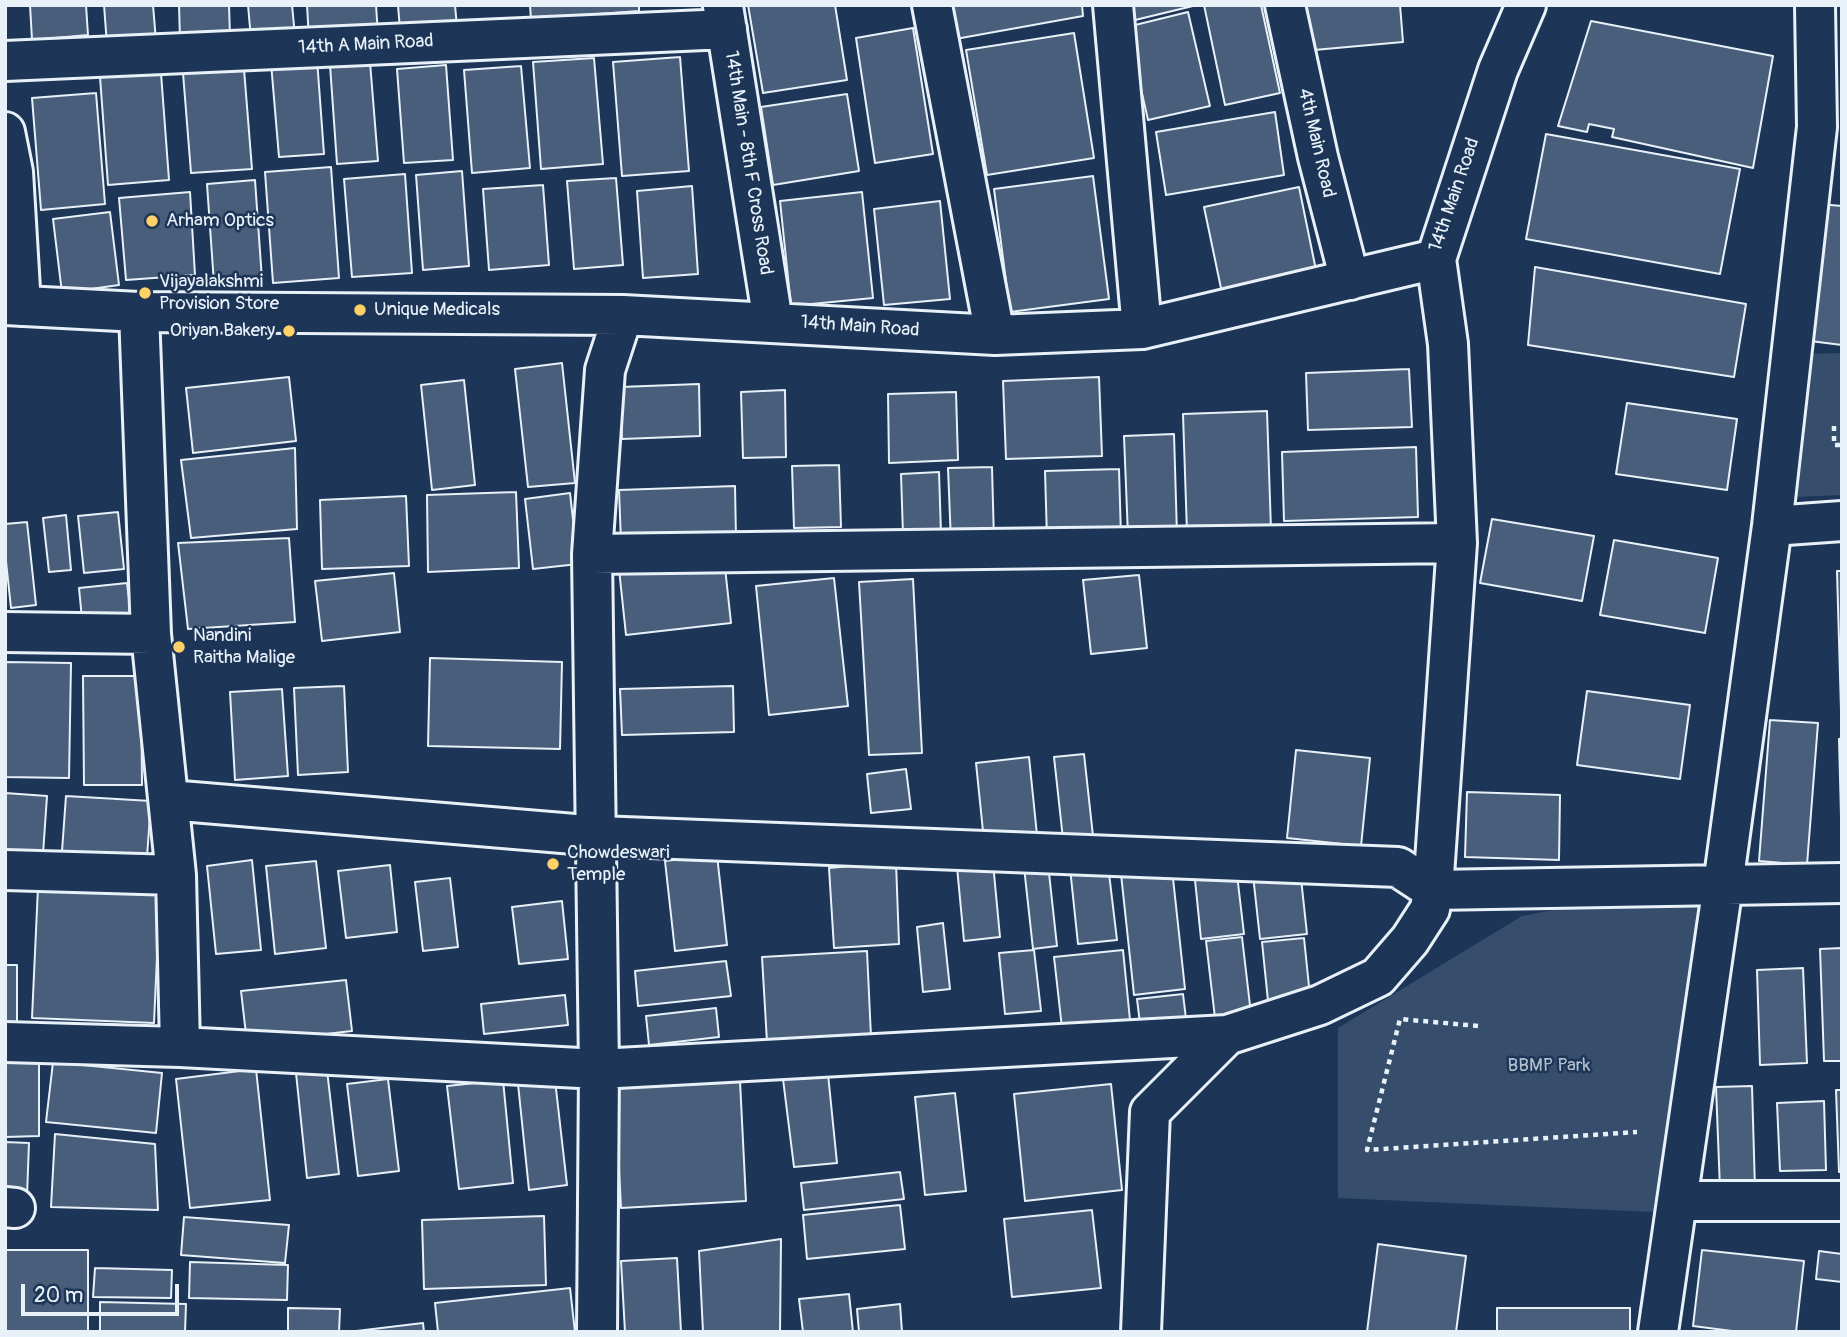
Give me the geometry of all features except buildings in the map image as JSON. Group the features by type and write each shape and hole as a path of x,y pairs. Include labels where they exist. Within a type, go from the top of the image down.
{"street":[{"path":"932,5 995,335"},
{"path":"1113,5 1142,329"},
{"name":"4th Main Road","path":"1285,5 1318,157 1350,280"},
{"name":"14th Main Road","path":"13,306 139,312 623,315 995,335 1142,329 1436,259 1497,70 1526,5"},
{"path":"1658,1332 1772,526 1817,127 1815,5"},
{"name":"14th A Main Road","path":"5,61 725,17"},
{"name":"14th Main - 8th F Cross Road","path":"725,17 773,321"},
{"path":"5,132 13,172 13,306"},
{"path":"5,1042 180,1047 599,1069 1227,1035 1320,1005 1378,977 1410,940 1430,909 1433,890 1457,543 1448,344 1436,259"},
{"path":"139,312 151,634 176,875 180,1047"},
{"path":"597,1332 599,1069 592,554 605,370 623,315"},
{"path":"1772,526 1842,521"},
{"path":"592,554 1457,543"},
{"path":"5,632 151,634"},
{"path":"169,800 597,836 1398,867 1433,890 1842,884"},
{"path":"5,870 176,875"},
{"path":"1141,1332 1150,1112 1227,1035"},
{"path":"1676,1201 1842,1201"}],"path":[{"path":"1834,445 1842,445"},
{"path":"1478,1026 1400,1019 1367,1150 1637,1133 1639,1120"}],"green space":[{"path":"1842,353 1842,495 1796,497 1807,354"},
{"name":"BBMP Park","path":"1715,887 1675,1213 1338,1198 1338,1028 1522,916 1574,906"}],"place":[{"name":"Arham Optics","path":"152,221"},
{"name":"Vijayalakshmi Provision Store","path":"145,293"},
{"name":"Unique Medicals","path":"360,310"},
{"name":"Oriyan Bakery","path":"289,331"},
{"name":"Nandini Raitha Malige","path":"179,647"},
{"name":"Chowdeswari Temple","path":"553,864"}]}
